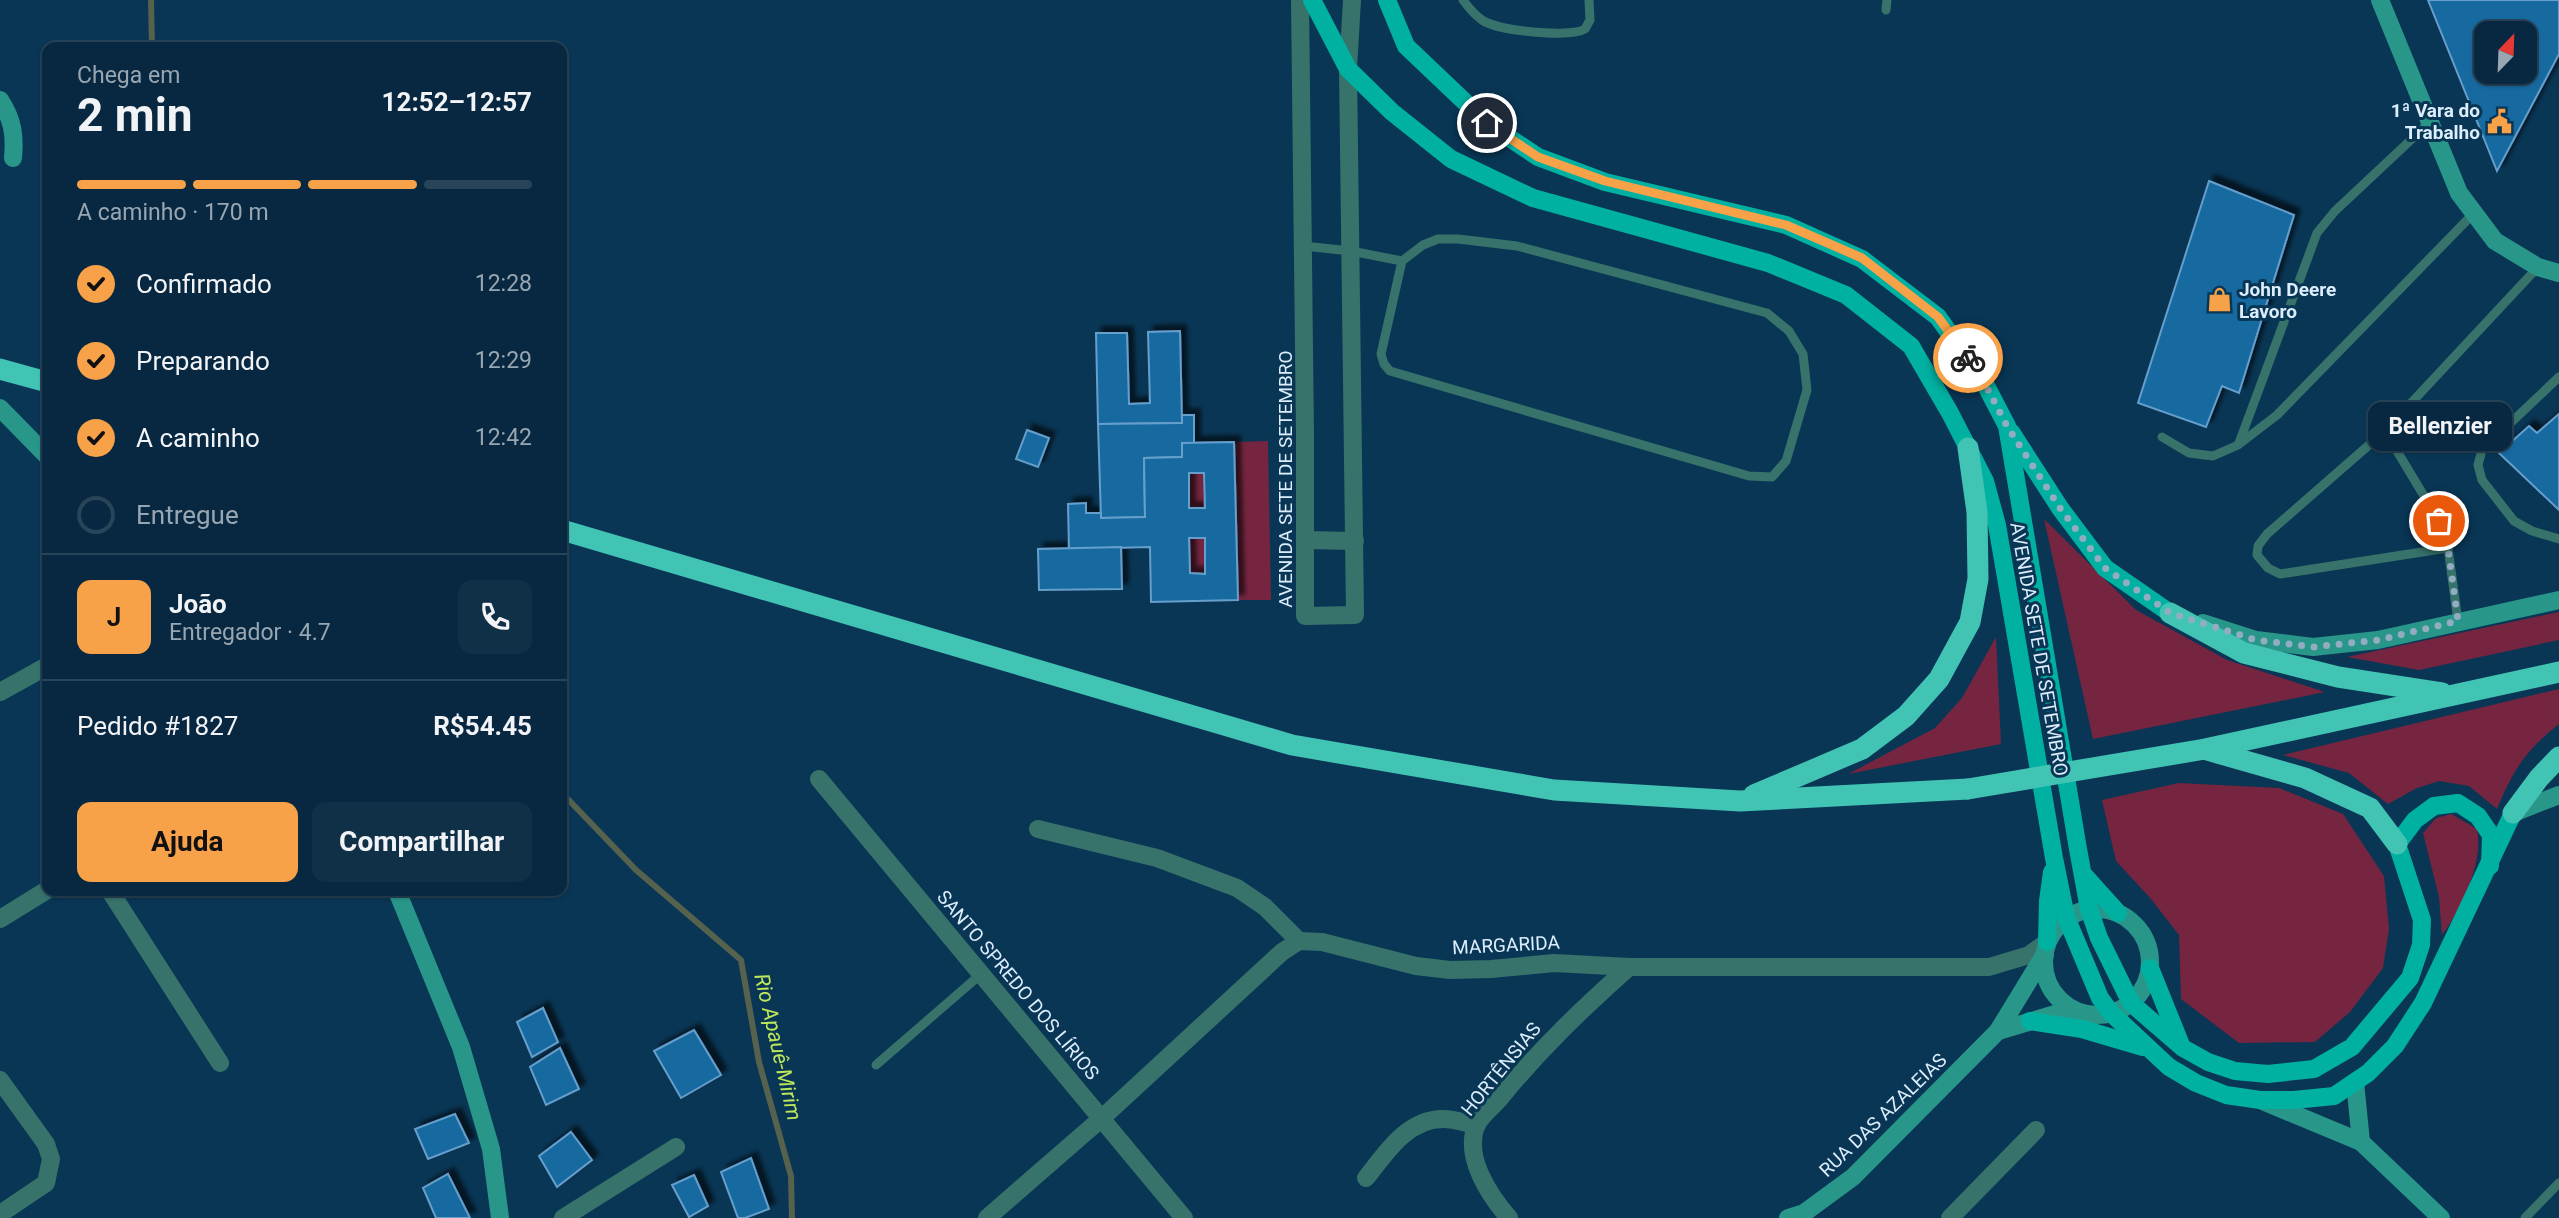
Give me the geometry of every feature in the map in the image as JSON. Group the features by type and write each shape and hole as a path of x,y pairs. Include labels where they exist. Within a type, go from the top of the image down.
{"highway":[{"path":"0,369 42,381"},
{"path":"1740,802 1862,748 1906,716 1939,679 1970,622 1978,579 1977,512 1968,448"},
{"path":"567,531 1292,745 1554,790 1740,802 1968,789 2205,749 2559,672"},
{"path":"2170,613 2244,653 2338,677 2455,695"},
{"path":"2205,749 2305,778 2370,808 2397,844"},
{"path":"2513,813 2539,778 2559,757"}],"main road":[{"name":"AVENIDA SETE DE SETEMBRO","path":"1312,0 1348,69 1392,112 1451,159 1533,198 1768,263 1846,295 1911,346 1984,481 1997,525 2053,858 2066,918 2100,998 2112,1013 2169,1067 2196,1083 2226,1095 2260,1100 2334,1096 2355,1083 2395,1046 2423,1003 2513,813"},
{"name":"AVENIDA SETE DE SETEMBRO","path":"1387,0 1406,46 1487,123 1538,157 1605,181 1786,225 1862,258 1938,317 1984,382 2007,426 2060,508 2105,568 2170,613"},
{"name":"AVENIDA SETE DE SETEMBRO","path":"2007,426 2089,909 2099,938 2131,1003 2183,1048 2208,1062 2235,1071 2268,1074 2314,1069 2352,1047 2410,978 2421,945 2422,919 2397,844"},
{"path":"2397,844 2415,820 2434,806 2458,803 2478,817 2491,835 2490,866"},
{"path":"2046,948 2053,858"},
{"path":"2083,874 2118,913"},
{"path":"2150,968 2183,1048"},
{"path":"2030,1021 2082,1029 2148,1048"}],"street":[{"name":"AVENIDA SETE DE SETEMBRO","path":"1300,0 1305,616 1354,615 1348,69 1352,0"},
{"path":"2380,0 2459,194 2496,241 2538,267 2559,274"},
{"path":"0,100 10,115 15,136 13,158"},
{"path":"0,408 42,451"},
{"path":"1305,540 1355,541"},
{"path":"2170,613 2256,640 2313,647 2378,640 2559,600"},
{"path":"0,692 42,669"},
{"name":"SANTO SPREDO DOS LÍRIOS","path":"819,779 1184,1218"},
{"path":"2513,813 2559,795"},
{"path":"987,1218 1102,1118 1273,960 1299,941 1265,907 1237,888 1146,855 1038,829"},
{"path":"0,919 42,893"},
{"path":"113,896 220,1063"},
{"path":"399,896 461,1047 491,1149 500,1218"},
{"path":"2046,948 2043,966 2050,989 2072,1009 2088,1015 2112,1013 2131,1003 2144,988 2150,968 2149,949 2141,931 2127,917 2109,909 2089,909 2066,918"},
{"name":"RUA DAS AZALEIAS","path":"1788,1218 1804,1213 1853,1177 1998,1031 2066,918"},
{"name":"MARGARIDA","path":"1299,941 1322,942 1416,966 1450,970 1491,970 1554,963 1629,967 1989,967 2046,948"},
{"name":"HORTÊNSIAS","path":"1509,1218 1495,1202 1480,1176 1474,1152 1476,1125 1561,1029 1629,967"},
{"name":"RUA DAS AZALEIAS","path":"1998,1031 2072,1009"},
{"path":"0,1080 46,1144 51,1159 51,1170 46,1183 0,1214"},
{"path":"2355,1083 2361,1142"},
{"path":"2260,1100 2361,1142 2441,1218"},
{"path":"1366,1178 1399,1137 1422,1123 1443,1119 1476,1125"},
{"path":"1950,1218 2036,1130"},
{"path":"563,1218 676,1147"}],"lane":[{"path":"1463,0 1483,22 1504,29 1573,33 1585,29 1590,20 1589,0"},
{"path":"2238,445 2317,233 2335,211 2430,122"},
{"path":"2162,437 2189,453 2213,456 2238,445 2277,415 2474,213"},
{"path":"1303,246 1351,251 1402,261 1423,245 1438,239 1517,246 1767,313 1789,331 1802,354 1807,390 1786,461 1772,477 1749,476 1390,371 1384,365 1381,354 1402,261"},
{"path":"2448,548 2280,574 2268,568 2257,555 2258,546 2267,534 2385,431 2538,267"},
{"path":"2559,377 2482,450 2477,465 2482,480 2514,521 2532,531 2559,539"},
{"path":"2385,431 2439,521 2448,548 2458,621"},
{"path":"876,1065 981,974"},
{"path":"2525,1218 2559,1183"}],"shaded area":[{"path":"1268,441 1271,600 1238,600 1234,442"},
{"path":"1189,473 1204,473 1205,508 1189,508"},
{"path":"2044,519 2136,610 2227,660 2325,692 2093,739"},
{"path":"1189,538 1205,538 1205,574 1190,573"},
{"path":"2559,612 2559,640 2419,670 2347,657"},
{"path":"1996,637 2001,744 1848,774 1935,728 1962,698"},
{"path":"2559,689 2559,724 2522,762 2497,809 2469,786 2439,781 2417,788 2388,804 2349,773 2283,755"},
{"path":"2179,783 2279,788 2343,814 2384,876 2389,929 2383,968 2350,1012 2315,1042 2239,1043 2181,999 2179,935 2116,861 2102,800"},
{"path":"2451,814 2477,829 2478,842 2470,884 2442,935 2439,897 2423,833 2436,818"}],"building":[{"name":"1ª Vara do Trabalho","path":"2428,0 2559,0 2559,54 2497,171"},
{"name":"John Deere Lavoro","path":"2209,181 2294,215 2239,393 2222,386 2206,427 2138,403"},
{"path":"1180,331 1182,423 1098,424 1096,333 1127,333 1129,404 1150,403 1148,332"},
{"path":"2559,414 2559,510 2499,453 2529,426 2537,433"},
{"path":"1182,415 1194,415 1194,443 1182,443 1182,457 1144,458 1145,517 1101,518 1098,424 1182,423"},
{"path":"1027,430 1049,438 1038,467 1016,459"},
{"path":"1234,442 1238,600 1151,602 1150,547 1069,549 1068,504 1086,503 1086,513 1101,513 1101,518 1145,517 1144,458 1182,457 1182,443","holes":["1189,473 1204,473 1205,508 1189,508","1189,538 1205,538 1205,574 1190,573"]},
{"path":"1121,547 1122,589 1039,590 1038,549"},
{"path":"543,1008 558,1042 532,1057 517,1022"},
{"path":"694,1030 721,1075 681,1098 654,1051"},
{"path":"560,1048 579,1089 546,1105 530,1067"},
{"path":"455,1114 469,1143 428,1159 415,1129"},
{"path":"571,1132 592,1160 557,1187 539,1156"},
{"path":"751,1158 769,1209 738,1218 721,1172"},
{"path":"448,1174 470,1218 436,1218 423,1188"},
{"path":"694,1175 708,1206 689,1217 672,1185"}],"waterway":[{"name":"Rio Apauê-Mirim","path":"151,0 152,42"},
{"name":"Rio Apauê-Mirim","path":"567,798 636,870 741,960 759,1062 791,1176 792,1218"}],"way so far":[{"path":"1968,358 2007,426 2060,508 2105,568 2170,613 2256,640 2313,647 2378,640 2458,621 2448,548 2439,521"}],"place":[{"name":"1ª Vara do Trabalho","path":"2500,121"},
{"name":"John Deere Lavoro","path":"2219,300"},
{"name":"Bellenzier","path":"2439,521"}],"route":[{"path":"1487,123 1538,157 1605,181 1786,225 1862,258 1938,317 1968,358"}]}
